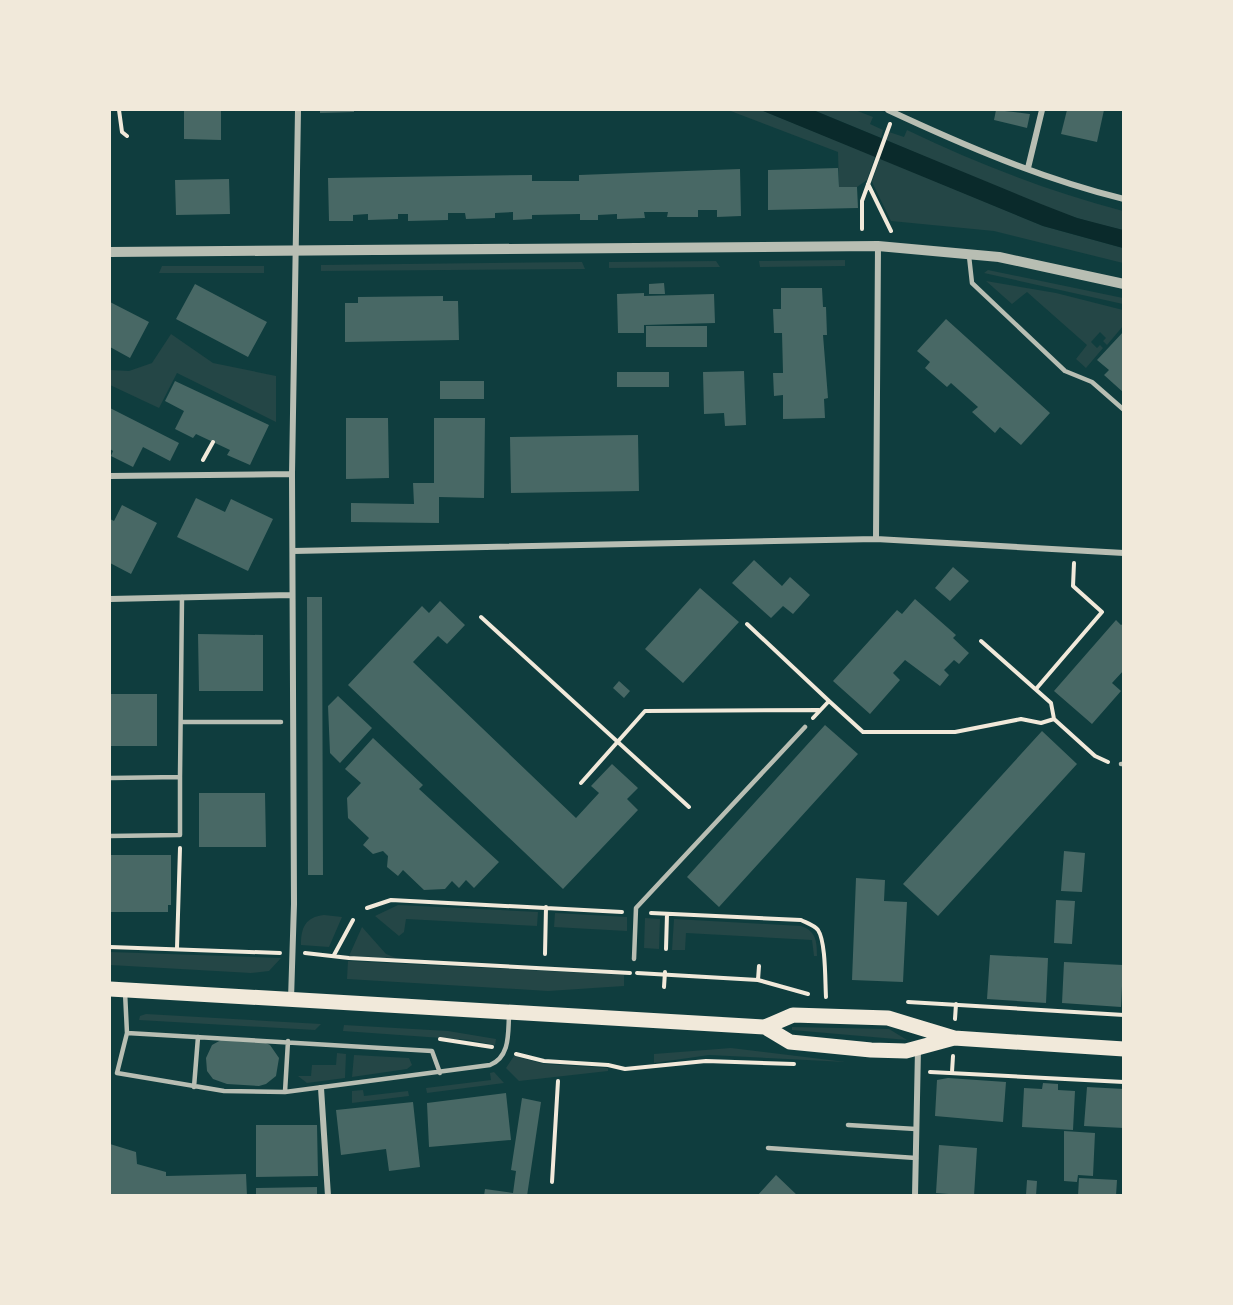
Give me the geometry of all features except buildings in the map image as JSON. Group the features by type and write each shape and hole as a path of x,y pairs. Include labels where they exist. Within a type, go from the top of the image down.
{"main road":[{"path":"117,989 765,1027 793,1015 888,1018 954,1038 1124,1049"},
{"path":"765,1027 790,1042 871,1050 906,1051 954,1038"}],"street":[{"path":"291,999 294,904 292,474 298,110"},
{"path":"888,110 1028,168 1124,199"},
{"path":"1028,168 1042,110"},
{"path":"876,539 878,246"},
{"path":"110,252 878,246 969,253 1038,264 1124,284"},
{"path":"110,477 292,474"},
{"path":"293,551 876,539 1124,553"},
{"path":"110,599 292,595"},
{"path":"915,1196 918,1048"},
{"path":"321,1088 328,1196"}],"lane":[{"path":"969,253 972,283 1065,371 1092,382 1124,410"},
{"path":"110,836 180,835 182,597"},
{"path":"181,722 281,722"},
{"path":"634,959 636,908 805,727"},
{"path":"110,778 180,777"},
{"path":"117,989 127,1033 117,1073 224,1091 285,1092 484,1066 498,1061 507,1043 510,1012"},
{"path":"918,1048 921,1028"},
{"path":"127,1033 432,1051 440,1073"},
{"path":"194,1087 198,1037"},
{"path":"285,1092 288,1041"},
{"path":"848,1125 916,1129"},
{"path":"768,1148 916,1158"}],"path":[{"path":"119,110 122,132 127,136"},
{"path":"862,229 862,201 886,131"},
{"path":"869,182 892,232"},
{"path":"1036,689 1102,612 1073,586 1074,550"},
{"path":"481,617 689,807"},
{"path":"747,624 863,732 955,732 1021,719 1041,723 1054,719"},
{"path":"981,640 1051,703 1054,719 1095,756 1122,764"},
{"path":"805,727 828,700"},
{"path":"581,783 645,711 820,710"},
{"path":"177,949 180,835"},
{"path":"545,954 546,908"},
{"path":"666,950 667,914"},
{"path":"334,955 353,920"},
{"path":"110,947 283,953"},
{"path":"302,953 349,958 664,973 758,980 818,997 838,999"},
{"path":"758,980 759,966"},
{"path":"664,973 664,987"},
{"path":"897,1002 1124,1015"},
{"path":"515,1054 544,1061 608,1065 625,1069 646,1069 706,1060 806,1065"},
{"path":"952,1072 953,1066"},
{"path":"935,1072 1124,1082"},
{"path":"552,1182 558,1082"}],"shaded area":[{"path":"728,110 761,110 875,156 867,180 857,187 839,187 838,152"},
{"path":"761,110 813,110 1077,218 1123,230 1123,248 1043,226"},
{"path":"813,110 855,110 873,117 870,124 883,130 881,138"},
{"path":"907,130 1013,176 1123,211 1123,230 1092,223 1003,191 886,140 889,132 904,137"},
{"path":"880,158 1043,226 1123,248 1123,263 994,231 891,221 872,182"},
{"path":"845,260 845,266 760,267 759,261"},
{"path":"716,261 720,267 609,268 609,262"},
{"path":"582,262 585,269 321,271 321,265"},
{"path":"162,266 264,266 264,273 159,273"},
{"path":"988,270 1123,298 1123,304 984,273"},
{"path":"986,281 1056,293 1123,310 1123,326 1107,345 1103,341 1106,338 1100,332 1091,342 1097,348 1100,345 1103,348 1086,368 1076,359 1087,345 1027,292 1012,304"},
{"path":"171,334 213,363 276,376 276,422 177,373 159,408 110,385 110,370 129,371 152,363"},
{"path":"398,905 538,912 537,926 406,919 404,932 399,936 375,916"},
{"path":"555,913 627,917 627,931 554,927"},
{"path":"324,915 342,917 329,947 301,945 305,924 312,918"},
{"path":"645,918 660,919 659,949 644,948"},
{"path":"674,919 801,926 815,937 817,956 814,956 812,940 686,933 685,950 672,950"},
{"path":"362,927 386,954 396,958 349,956"},
{"path":"110,952 281,958 269,971 251,973 110,965"},
{"path":"348,961 624,975 624,986 548,991 347,979"},
{"path":"146,1014 321,1024 315,1030 139,1020 140,1016"},
{"path":"344,1025 448,1031 496,1039 495,1045 470,1040 343,1031"},
{"path":"792,1027 889,1029 907,1040 792,1030"},
{"path":"731,1048 846,1062 709,1055 654,1063 654,1054"},
{"path":"337,1053 346,1054 345,1078 307,1083 298,1076 311,1076 312,1065 336,1065"},
{"path":"354,1055 409,1058 412,1065 407,1069 352,1077"},
{"path":"514,1056 544,1064 608,1068 608,1071 519,1081 506,1068"},
{"path":"494,1072 504,1083 427,1093 426,1088 491,1080 490,1073"},
{"path":"363,1090 364,1096 408,1091 409,1096 352,1103 352,1091"}]}
